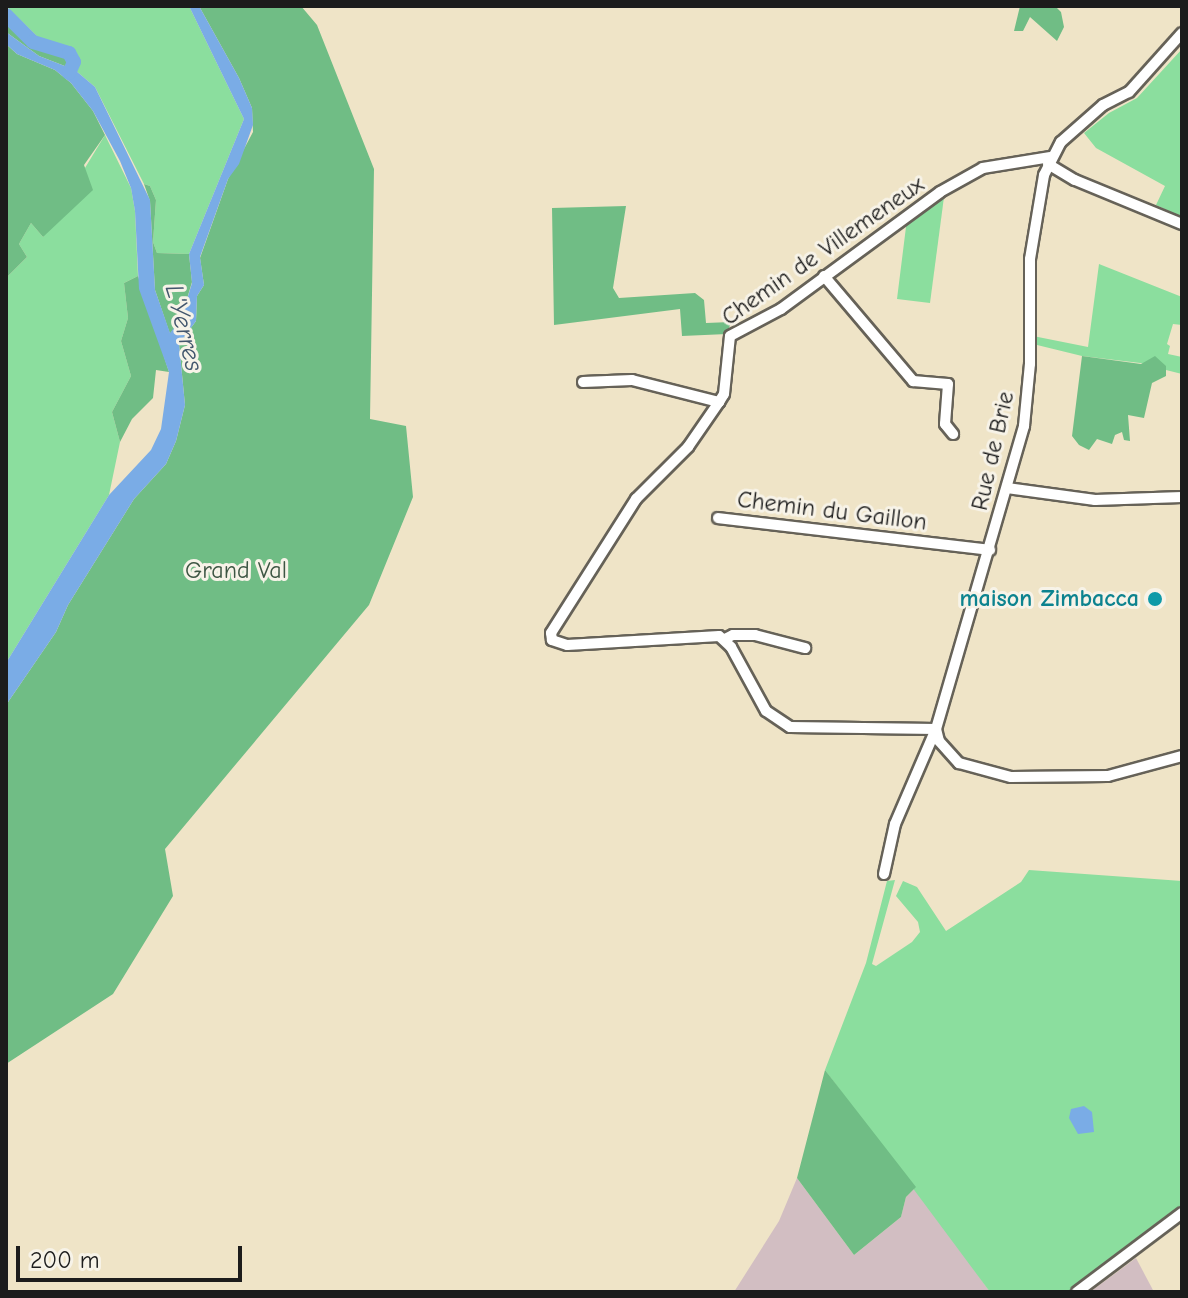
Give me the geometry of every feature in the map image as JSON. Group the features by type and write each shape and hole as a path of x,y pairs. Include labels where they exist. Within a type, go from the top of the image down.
{"street":[{"path":"1182,33 1129,92 1088,116 1049,160 1075,180 1182,224"},
{"name":"Chemin de Villemeneux","path":"725,639 711,635 567,645 552,640 554,626 636,499 688,447 724,394 730,336 781,309 904,215 983,168 1049,160"},
{"name":"Rue de Brie","path":"884,874 895,824 936,729 1024,426 1029,388 1030,259 1049,160"},
{"path":"824,276 913,381 948,384 945,424 953,434"},
{"path":"583,382 632,380 719,402"},
{"path":"1007,488 1095,500 1182,497"},
{"name":"Chemin du Gaillon","path":"718,518 990,550"},
{"path":"805,648 755,635 733,635 725,639 766,711 790,727 809,730 936,729 939,741 959,763 1011,777 1108,776 1182,756"},
{"path":"1077,1292 1182,1213"}],"shaded area":[{"path":"797,1178 854,1255 901,1217 906,1197 916,1187 990,1292 734,1292 779,1221"},
{"path":"1136,1258 1154,1292 1090,1292"}],"green space":[{"path":"6,6 189,6 244,119 189,254 157,253 153,242 156,200 150,186 144,184 95,87 75,70 79,62 72,49 42,41"},
{"name":"Grand Val","path":"199,6 301,6 317,25 374,169 370,419 406,426 413,497 369,605 165,849 173,896 113,994 6,1064 6,705 56,632 68,605 134,499 166,464 176,441 185,405 179,344 196,321 197,296 204,285 200,258 228,179 253,132 252,108"},
{"path":"1020,6 1055,6 1061,12 1064,27 1057,41 1030,17 1023,31 1014,31"},
{"path":"6,7 42,41 71,49 79,62 75,70 39,56 6,32"},
{"path":"6,44 17,54 55,70 71,83 93,111 105,135 84,165 93,190 43,237 31,223 19,244 27,257 6,278"},
{"path":"1182,49 1182,217 1156,205 1165,186 1096,148 1084,133 1109,113 1137,98"},
{"path":"105,135 131,188 135,211 138,276 124,283 128,318 121,341 131,376 112,412 120,442 109,495 6,663 6,278 27,257 19,244 31,223 43,237"},
{"path":"144,184 150,186 156,200 153,242 157,253 189,254 192,282 181,319 170,334 155,290 150,201"},
{"path":"944,197 930,303 897,299 907,219"},
{"path":"626,206 613,288 619,298 695,293 704,300 706,323 731,322 727,334 682,336 680,309 554,325 552,208"},
{"path":"1099,264 1182,297 1182,325 1173,324 1167,344 1170,346 1168,354 1182,357 1182,374 1166,370 1165,366 1082,356 1033,344 1033,336 1088,347"},
{"path":"138,276 169,372 156,370 153,398 132,419 120,442 112,412 131,376 121,341 128,318 124,283"},
{"path":"1082,356 1141,364 1155,356 1166,366 1166,376 1152,383 1144,418 1128,415 1130,441 1124,440 1122,432 1115,435 1112,444 1097,439 1089,450 1079,445 1072,436"},
{"path":"1029,870 1182,881 1182,1208 1070,1292 990,1292 825,1070 866,963 887,881 895,880 872,964 876,966 912,942 920,932 918,922 896,896 903,881 917,887 946,931 1021,882"},
{"path":"825,1070 916,1187 906,1197 901,1217 854,1255 797,1178"}],"water":[{"name":"L'Yerres","path":"189,6 199,6 239,78 252,108 253,125 239,164 228,179 200,257 204,285 197,296 196,321 179,344 185,405 176,441 166,464 134,499 68,605 56,632 6,705 6,663 109,495 151,450 161,429 169,372 139,289 135,211 131,188 120,161 93,111 71,83 55,70 17,54 6,44 6,32 39,56 75,70 95,87 150,200 155,290 170,333 181,319 192,283 189,254 244,119"},
{"path":"1084,1106 1092,1112 1094,1132 1078,1134 1069,1118 1071,1109"}],"waterway":[{"path":"6,15 33,42 69,53 74,62 69,73"}],"place":[{"name":"maison Zimbacca","path":"1155,599"}]}
